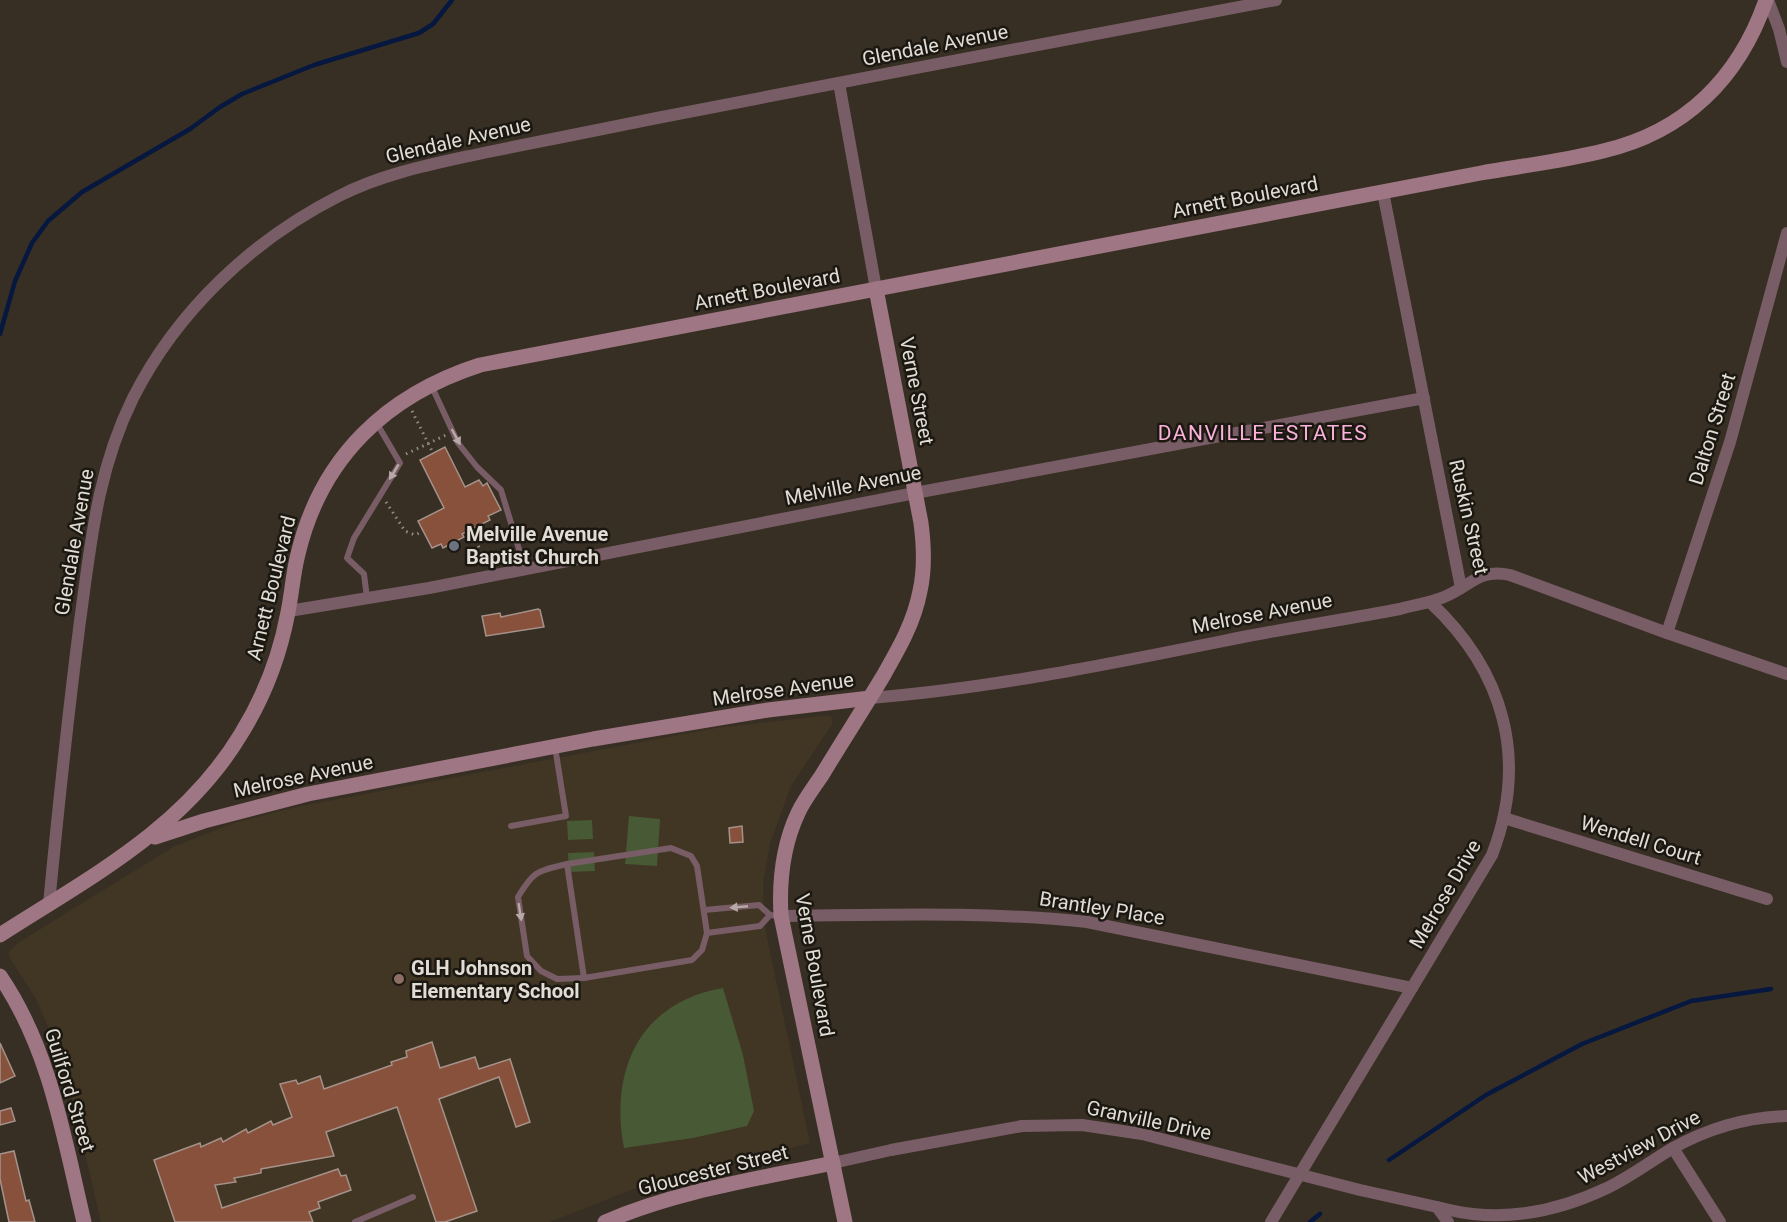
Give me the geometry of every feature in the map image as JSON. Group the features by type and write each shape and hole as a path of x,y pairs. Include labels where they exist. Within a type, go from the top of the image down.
{"street":[{"name":"Glendale Avenue","path":"49,904 71,688 96,506 105,468 134,396 153,362 176,329 233,269 273,236 306,214 342,195 375,180 411,168 839,83 1276,0"},
{"path":"1767,0 1779,29 1787,62"},
{"name":"Arnett Boulevard","path":"0,935 147,840 202,788 241,735 273,669 289,611 297,556 305,527 331,474 348,450 375,422 431,384 480,365 1603,151 1655,132 1682,117 1700,103 1719,84 1746,48 1767,0"},
{"name":"Verne Street","path":"839,83 924,544 921,590 914,615 904,639 870,698"},
{"name":"Ruskin Street","path":"1383,192 1461,588 1482,575 1502,574 1787,674"},
{"name":"Dalton Street","path":"1667,633 1730,442 1787,233"},
{"name":"Melville Avenue","path":"289,611 489,576 915,493 1424,398"},
{"path":"1430,602 1446,597 1461,588"},
{"name":"Melrose Avenue","path":"147,840 204,820 290,798 555,747 768,710 928,693 1022,679 1430,602"},
{"name":"Melrose Drive","path":"1271,1222 1492,855 1504,818 1509,767 1507,741 1495,694 1484,669 1467,641 1430,602"},
{"name":"Verne Boulevard","path":"845,1222 776,915 787,843 798,813 870,698"},
{"name":"Wendell Court","path":"1504,818 1767,899"},
{"name":"Brantley Place","path":"776,915 1035,916 1087,922 1412,988"},
{"name":"Guilford Street","path":"0,976 25,1017 39,1049 84,1222"},
{"name":"Westview Drive","path":"1437,1207 1473,1214 1502,1215 1554,1208 1609,1187 1674,1148 1714,1129 1741,1121 1787,1116"},
{"name":"Granville Drive","path":"833,1162 1022,1126 1073,1124 1142,1134 1300,1175 1437,1207"},
{"path":"1674,1148 1720,1222"},
{"name":"Gloucester Street","path":"605,1222 686,1195 833,1162"},
{"path":"1437,1207 1448,1222"}],"lane":[{"path":"431,384 458,443 477,467 501,490 525,569"},
{"path":"367,598 363,574 347,558 354,538 400,463 375,422"},
{"path":"511,826 566,816 555,747"},
{"path":"671,848 691,856 697,866 704,910 707,933 702,950 692,960 584,978 557,979 541,971 527,956 518,897 528,880 539,870 671,848"},
{"path":"567,864 584,978"},
{"path":"704,910 759,905 776,915 760,926 707,933"},
{"path":"355,1222 413,1197"}],"path":[{"path":"406,399 434,453"},
{"path":"397,458 453,432"},
{"path":"381,494 405,531 415,535 423,531"},
{"path":"470,530 487,564 489,576"}],"shaded area":[{"name":"GLH Johnson Elementary School","path":"831,716 833,723 791,786 770,844 763,883 764,923 810,1143 641,1186 550,1222 101,1222 72,1099 56,1044 35,997 9,957 9,951 21,941 173,847 234,823 296,807 716,728"}],"green space":[{"path":"629,816 660,819 657,866 625,864"},
{"path":"592,820 593,839 568,840 567,821"},
{"path":"594,852 595,871 569,872 568,853"},
{"path":"723,988 743,1055 754,1111 747,1126 693,1138 624,1148 621,1092 627,1067 637,1044 651,1024 670,1008 694,996"}],"building":[{"path":"445,447 465,487 479,480 483,486 487,483 501,510 488,516 490,520 462,534 464,537 443,548 441,544 432,548 418,521 444,508 420,460"},
{"path":"538,609 544,627 486,636 482,616 500,613 501,617"},
{"path":"742,826 743,842 730,843 729,828"},
{"path":"432,1042 440,1068 475,1057 479,1069 510,1059 530,1122 516,1127 499,1077 439,1099 477,1211 445,1222 436,1222 397,1107 326,1132 334,1156 261,1169 261,1173 234,1178 236,1182 215,1185 222,1208 338,1169 341,1176 346,1175 351,1190 318,1202 320,1208 309,1212 313,1222 175,1222 154,1160 200,1143 201,1147 221,1138 223,1142 246,1129 248,1133 271,1121 273,1125 292,1117 280,1084 296,1080 298,1084 320,1076 324,1089 392,1065 391,1062 407,1057 406,1051"},
{"path":"0,1043 15,1076 0,1083"},
{"path":"11,1108 15,1121 0,1125 0,1111"},
{"path":"14,1151 26,1201 29,1200 35,1222 9,1222 0,1179 0,1154"}],"waterway":[{"path":"0,334 15,281 32,243 48,221 82,192 190,129 242,94 314,65 419,33 433,24 452,0"},
{"path":"1389,1160 1486,1095 1582,1044 1691,1001 1771,989"},
{"path":"1310,1222 1320,1214"}],"place":[{"name":"Melville Avenue Baptist Church","path":"454,546"},
{"name":"GLH Johnson Elementary School","path":"399,979"}],"district":[{"name":"DANVILLE ESTATES","path":"1263,433"}]}
